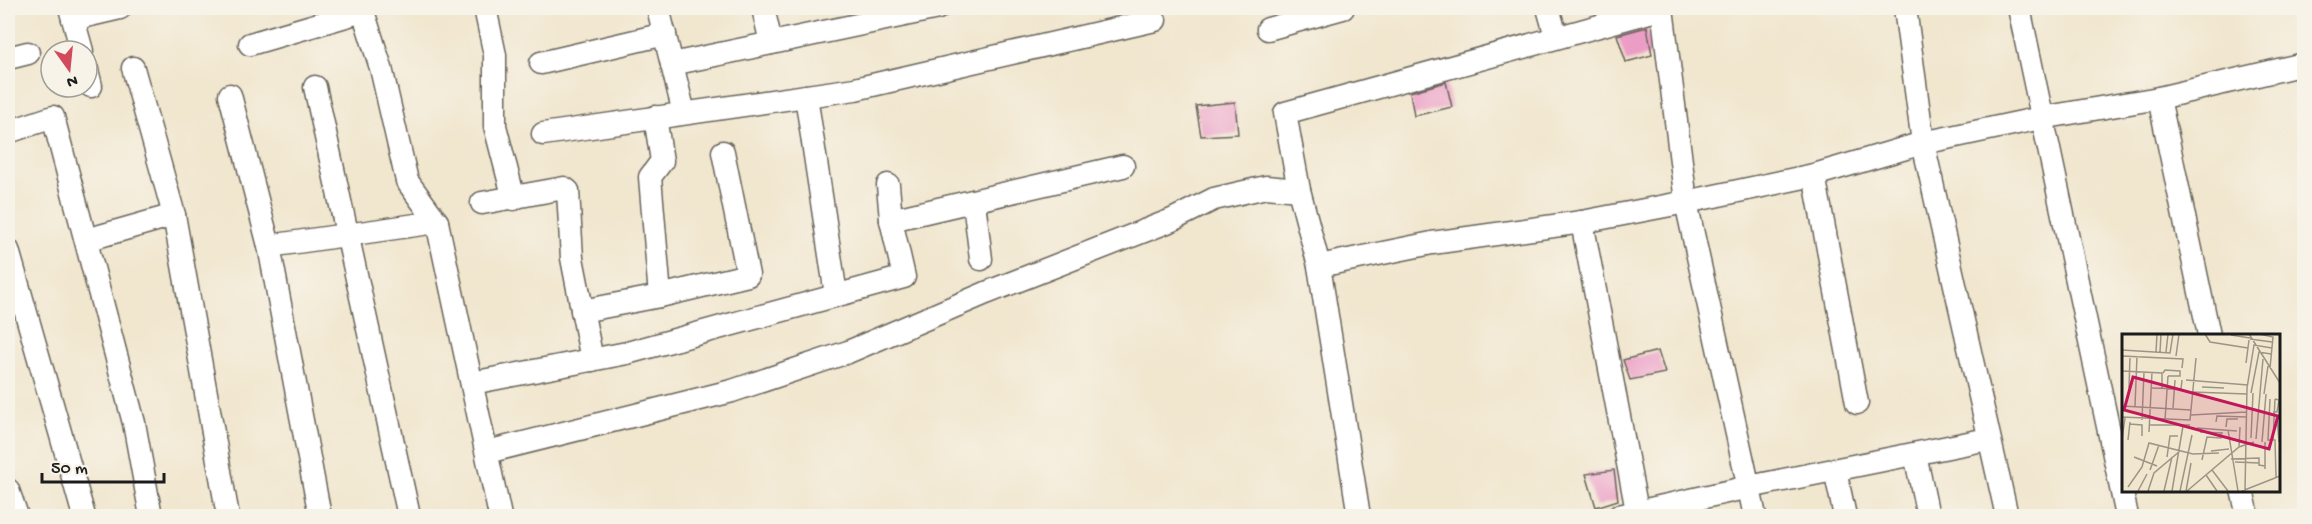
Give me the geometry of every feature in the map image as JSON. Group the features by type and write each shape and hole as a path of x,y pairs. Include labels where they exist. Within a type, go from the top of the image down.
{"street":[{"path":"79,39 72,13 120,8"},
{"path":"250,44 364,8 381,68 407,181 437,222 500,516"},
{"path":"485,8 495,55 495,126 514,199"},
{"path":"658,8 684,113"},
{"path":"763,8 771,43"},
{"path":"672,64 938,8"},
{"path":"1268,29 1343,8"},
{"path":"1548,8 1556,36"},
{"path":"1359,516 1319,266 1299,190 1285,113 1663,8 1686,202 1755,516"},
{"path":"1905,8 1923,143 2007,516"},
{"path":"2019,8 2127,516"},
{"path":"543,134 877,84 1155,20"},
{"path":"542,63 665,34"},
{"path":"1319,266 1432,243 1582,222 1686,202 1814,175 1923,143 2041,118 2159,98 2304,64"},
{"path":"133,68 174,215 228,516"},
{"path":"315,87 349,233 409,516"},
{"path":"230,95 269,246 320,516"},
{"path":"806,96 836,295"},
{"path":"2159,98 2209,334"},
{"path":"8,132 53,117 134,423 151,516"},
{"path":"655,117 662,161 650,177 660,296"},
{"path":"582,310 660,296 748,274 723,152"},
{"path":"891,220 1123,166"},
{"path":"1814,175 1857,403"},
{"path":"472,383 627,353 904,277 891,220 888,185"},
{"path":"487,452 732,391 848,352 986,293 1172,220 1214,198 1266,187 1299,190"},
{"path":"482,203 514,199 564,188 568,191 572,258 592,360"},
{"path":"974,202 981,259"},
{"path":"86,240 174,215"},
{"path":"269,246 437,222"},
{"path":"1582,222 1631,515 1749,487 1988,439"},
{"path":"8,250 84,516"},
{"path":"1915,453 1928,516"},
{"path":"1835,470 1845,516"},
{"path":"8,490 16,513"},
{"path":"2242,491 2248,516"}],"building":[{"path":"1647,27 1652,55 1626,62 1617,35"},
{"path":"1446,82 1452,107 1414,116 1410,92"},
{"path":"1235,102 1238,134 1201,136 1196,106"},
{"path":"1658,351 1665,373 1630,380 1623,360"},
{"path":"1614,470 1618,500 1596,507 1586,474"}]}
